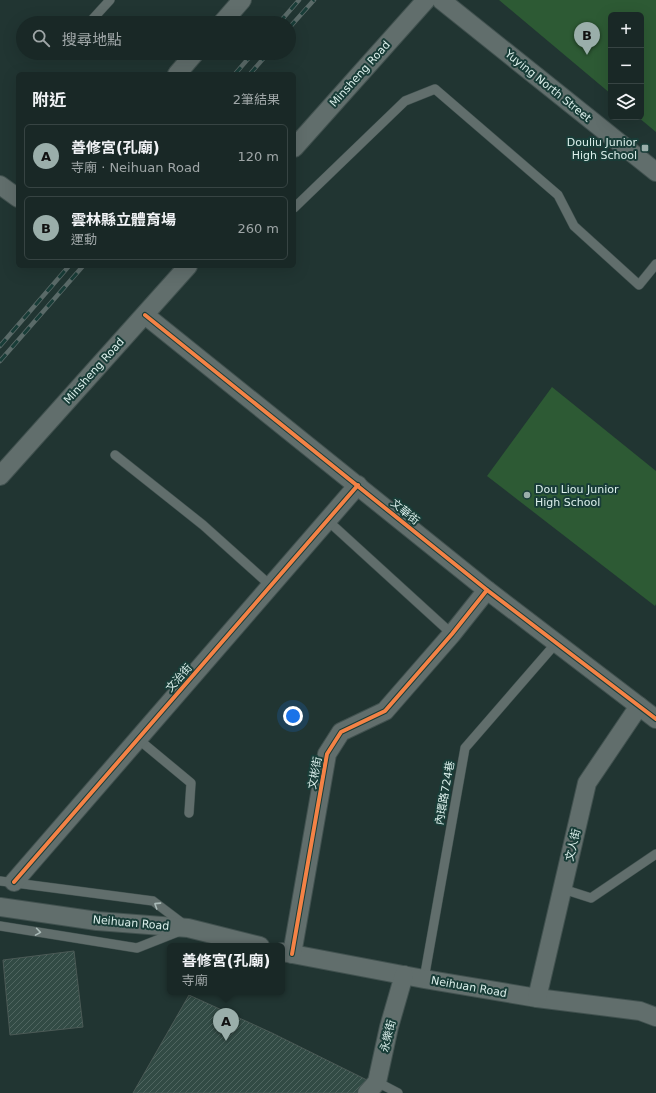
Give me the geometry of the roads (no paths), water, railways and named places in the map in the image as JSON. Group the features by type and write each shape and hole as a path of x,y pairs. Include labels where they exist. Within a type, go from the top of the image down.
{"street":[{"path":"228,16 242,0"},
{"name":"Minsheng Road","path":"296,146 426,0"},
{"name":"Yuying North Street","path":"441,0 656,172"},
{"path":"179,72 189,60"},
{"path":"0,185 16,197"},
{"name":"Minsheng Road","path":"0,476 186,268"},
{"name":"文華街","path":"145,315 487,590 656,719"},
{"name":"文治街","path":"7,881 138,739 358,485"},
{"name":"文彬街","path":"287,953 327,754 341,732 385,711 452,634 487,590"},
{"name":"文人街","path":"537,998 587,784 639,706"},
{"name":"Neihuan Road","path":"0,907 97,921 188,928 248,943"},
{"name":"Neihuan Road","path":"287,953 424,979 537,998 640,1011 656,1017"},
{"name":"永樂街","path":"372,1087 404,975"}],"lane":[{"path":"95,16 110,0"},
{"path":"296,206 405,101 435,90 558,194 574,226 639,285 656,264"},
{"path":"115,455 203,526 271,586"},
{"path":"328,520 452,634"},
{"name":"內環路724巷","path":"424,979 466,748 557,642"},
{"path":"138,739 191,783 189,813"},
{"path":"563,889 591,898 656,854"},
{"path":"7,881 153,901 188,928"},
{"path":"0,926 137,948 188,928"},
{"path":"372,1087 398,1093"}],"railway":[{"path":"285,16 299,0"},
{"path":"296,20 314,0"},
{"path":"237,72 247,60"},
{"path":"252,72 262,60"},
{"path":"0,346 67,268"},
{"path":"0,361 81,268"}],"place":[{"name":"雲林縣立體育場","path":"587,55"},
{"name":"Douliu Junior High School","path":"645,148"},
{"name":"Dou Liou Junior High School","path":"527,495"},
{"name":"善修宮(孔廟)","path":"226,1041"}]}
